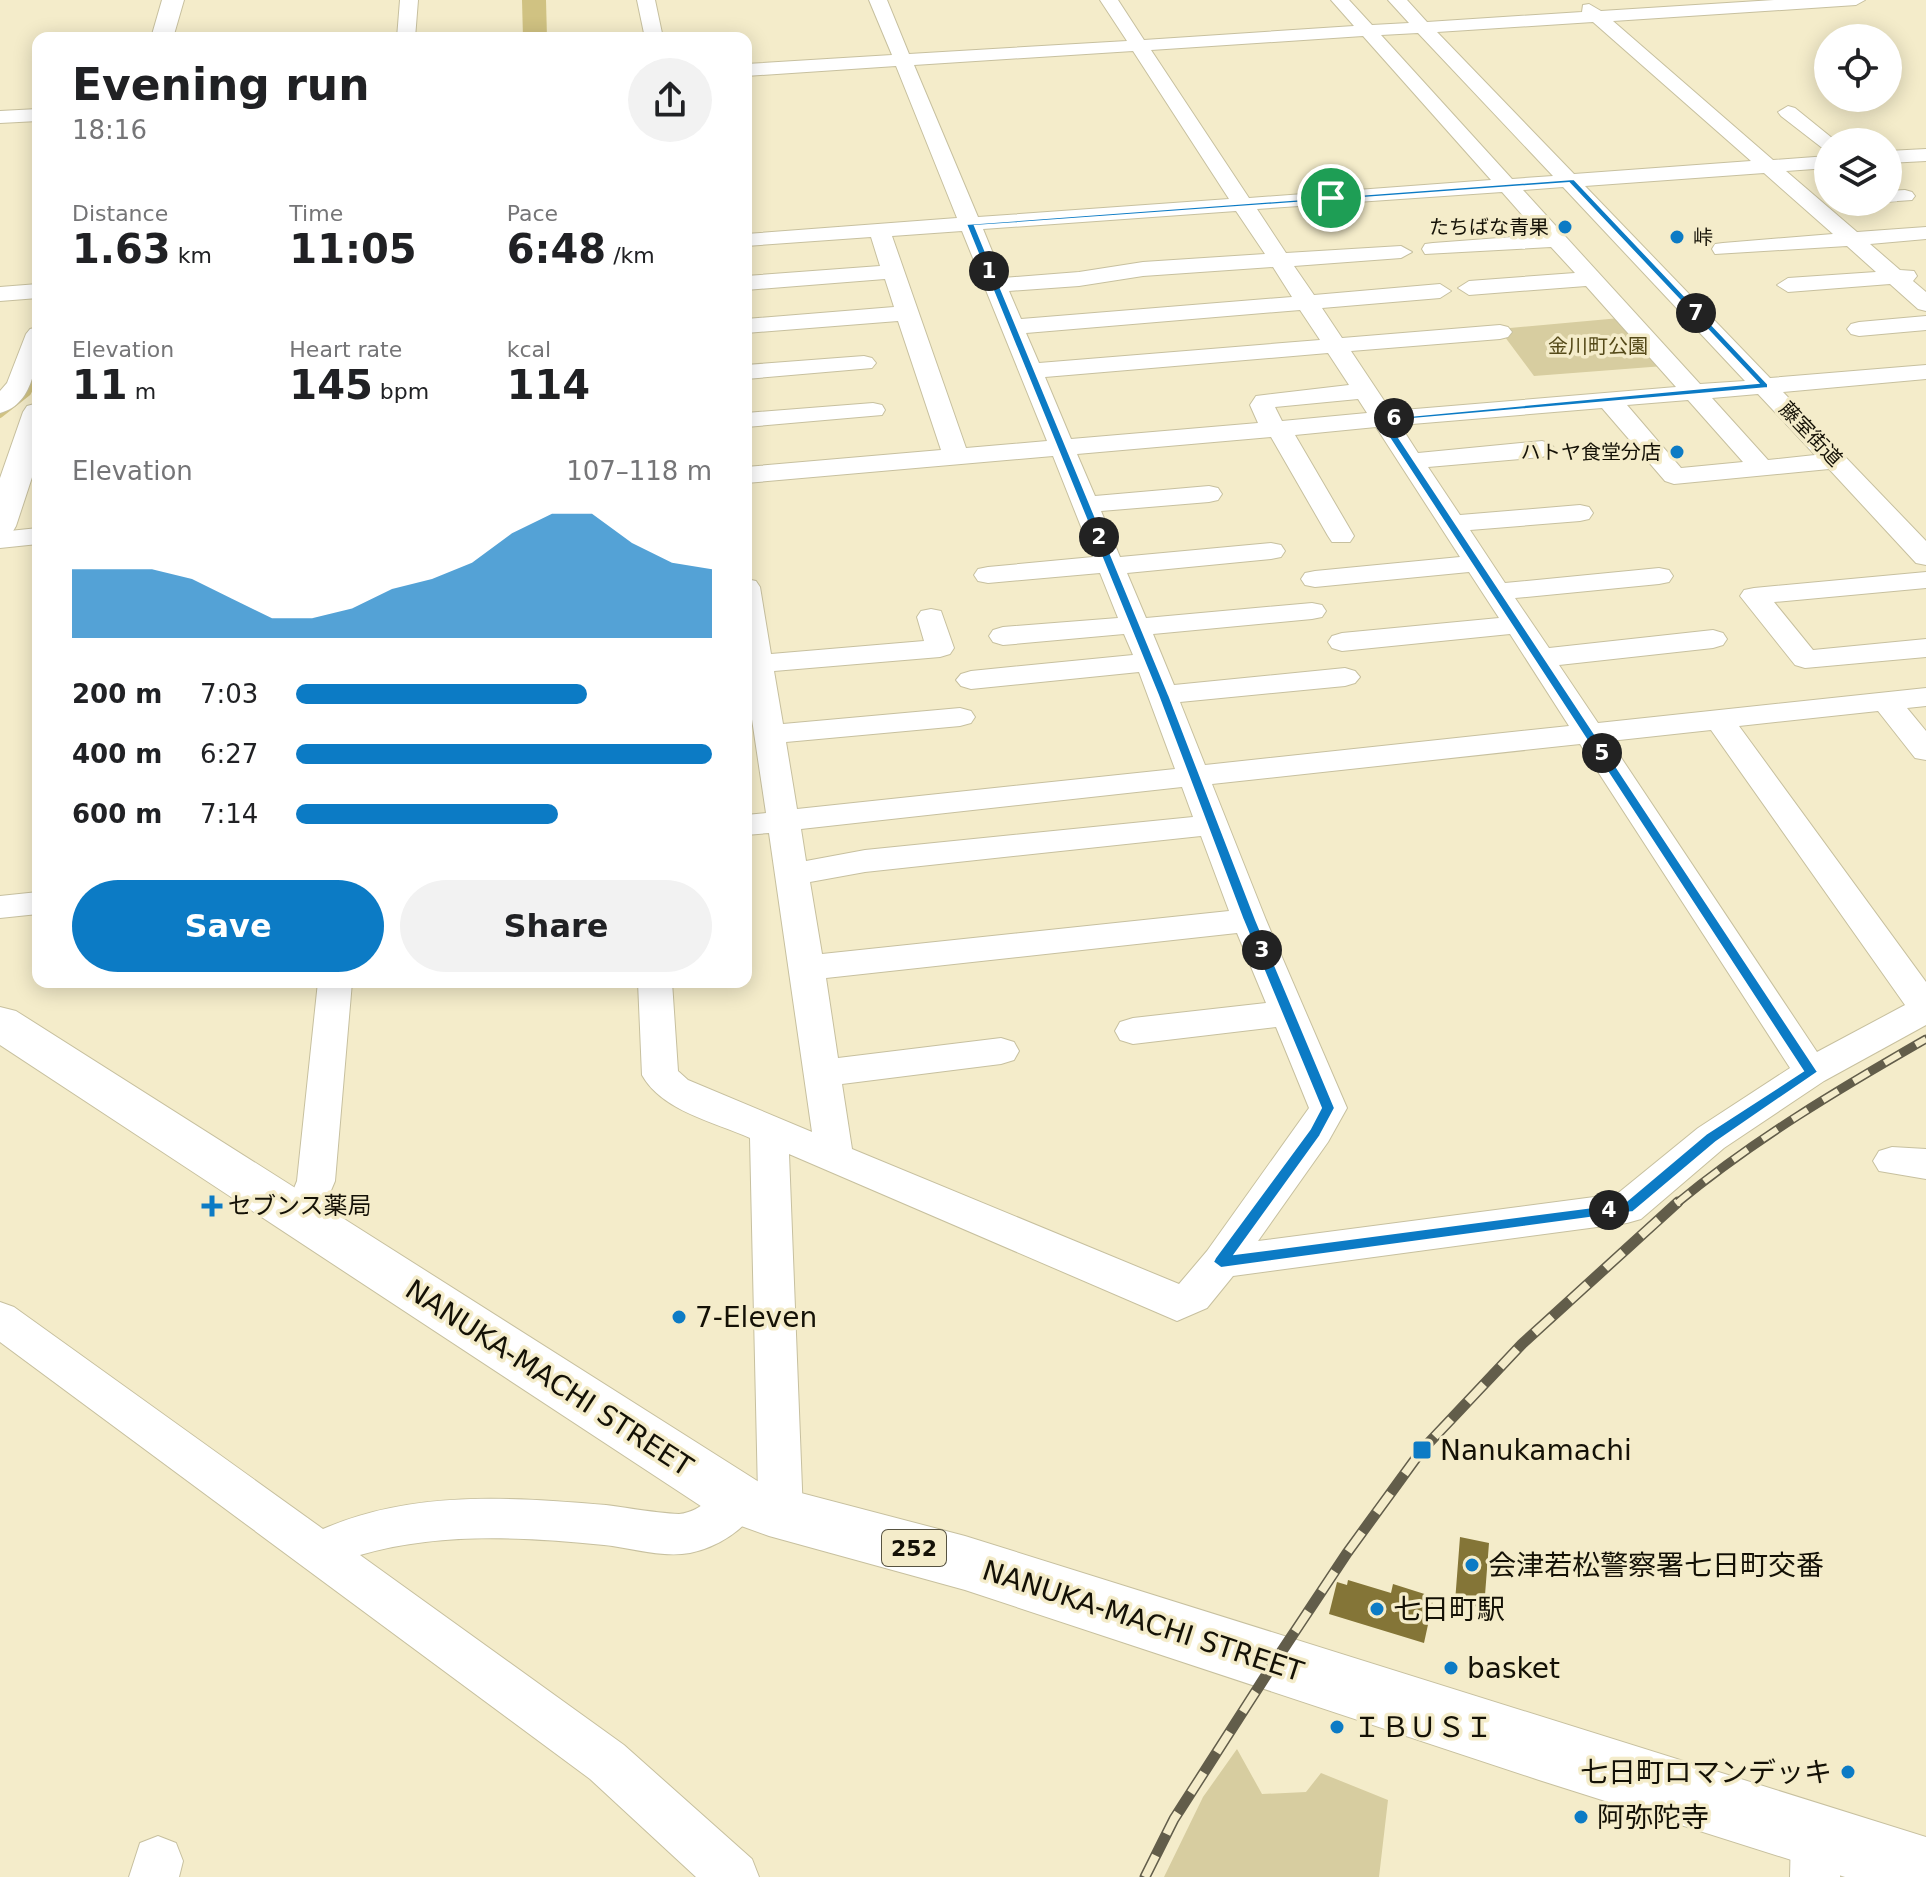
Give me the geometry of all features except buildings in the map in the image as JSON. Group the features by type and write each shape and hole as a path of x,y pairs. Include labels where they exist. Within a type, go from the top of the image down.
{"highway":[{"name":"NANUKA-MACHI STREET","path":"0,1023 760,1507 965,1563 1539,1749 1816,1856 1926,1870"}],"main road":[{"path":"164,32 173,0"},
{"path":"0,526 32,430"}],"street":[{"path":"406,32 409,0"},
{"path":"646,0 653,32"},
{"path":"655,988 660,1075 675,1090 1177,1304 1193,1296 1221,1262 1315,1132 1328,1108 1249,920 1150,662 878,0"},
{"path":"1109,0 1811,1072"},
{"path":"1340,0 1762,468"},
{"name":"藤室街道","path":"1397,0 1926,557"},
{"path":"1579,0 1814,209"},
{"path":"752,70 1856,0"},
{"path":"1788,112 1814,132"},
{"path":"0,117 32,115"},
{"path":"1902,156 1926,155"},
{"path":"752,240 1814,163"},
{"path":"1822,216 1926,304"},
{"path":"879,230 956,456"},
{"path":"1723,249 1926,233"},
{"path":"1433,249 1556,240"},
{"path":"995,285 1079,279 1143,269 1401,252"},
{"path":"752,283 893,272"},
{"path":"1788,285 1926,275"},
{"path":"1469,288 1590,279"},
{"path":"0,294 32,291"},
{"path":"1013,327 1440,291"},
{"path":"1579,303 1610,301"},
{"path":"752,326 907,313"},
{"path":"1859,329 1926,323"},
{"path":"1031,371 1500,332"},
{"path":"0,406 18,385 32,349"},
{"path":"752,372 864,363"},
{"path":"752,474 1926,372"},
{"path":"1341,536 1262,405 1265,401 1364,391"},
{"path":"1608,399 1674,476 1837,461"},
{"path":"752,420 873,410"},
{"path":"1409,461 1542,449"},
{"path":"1086,505 1209,494"},
{"path":"1451,524 1580,513"},
{"path":"1896,524 1926,521"},
{"path":"0,540 32,537"},
{"path":"988,575 1271,551"},
{"path":"1315,579 1477,563"},
{"path":"1496,592 1659,576"},
{"path":"1926,580 1754,596 1805,659 1926,648"},
{"path":"1003,636 1312,611"},
{"path":"760,664 940,648 931,617"},
{"path":"752,620 760,664 756,701 770,734 834,1159"},
{"path":"1342,642 1517,625"},
{"path":"1541,658 1713,639"},
{"path":"971,680 1150,662"},
{"path":"1163,695 1345,677"},
{"path":"752,824 1926,697"},
{"path":"1885,701 1926,751"},
{"path":"770,734 960,717"},
{"path":"1221,1262 1627,1208 1711,1138 1811,1072 1926,1008 1719,720"},
{"path":"792,874 865,861 1212,825"},
{"path":"0,907 32,904"},
{"path":"807,968 1249,920"},
{"path":"302,1215 316,1181 334,988"},
{"path":"1133,1031 1288,1013"},
{"path":"822,1073 1001,1051"},
{"path":"319,1552 376,1531 445,1521 531,1521 690,1533 721,1516 760,1507 769,1131"},
{"path":"0,1319 607,1762 734,1877"}],"green space":[{"name":"金川町公園","path":"1620,318 1664,366 1534,376 1499,329"},
{"path":"1237,1749 1262,1794 1306,1792 1321,1773 1388,1800 1379,1877 1164,1877 1203,1797"}],"waterway":[{"path":"534,0 535,32"},
{"path":"0,415 28,393 32,385"}],"railway":[{"path":"1676,1204 1766,1137 1926,1039"},
{"path":"1145,1877 1174,1819 1274,1663 1347,1553 1422,1450 1522,1344 1678,1202"}],"place":[{"name":"たちばな青果","path":"1565,227"},
{"name":"峠","path":"1677,237"},
{"name":"ハトヤ食堂分店","path":"1677,452"},
{"name":"セブンス薬局","path":"212,1206"},
{"name":"7-Eleven","path":"679,1317"},
{"name":"Nanukamachi","path":"1422,1450"},
{"name":"会津若松警察署七日町交番","path":"1472,1565"},
{"name":"七日町駅","path":"1377,1609"},
{"name":"basket","path":"1451,1668"},
{"name":"ＩＢＵＳＩ","path":"1337,1727"},
{"name":"七日町ロマンデッキ","path":"1848,1772"},
{"name":"阿弥陀寺","path":"1581,1817"}],"route":[{"path":"1571,181 1765,386 1382,419 1811,1072 1711,1138 1627,1208 1221,1262 1315,1132 1328,1108 1249,920 1163,695 970,224 1331,198 1571,181"}]}
